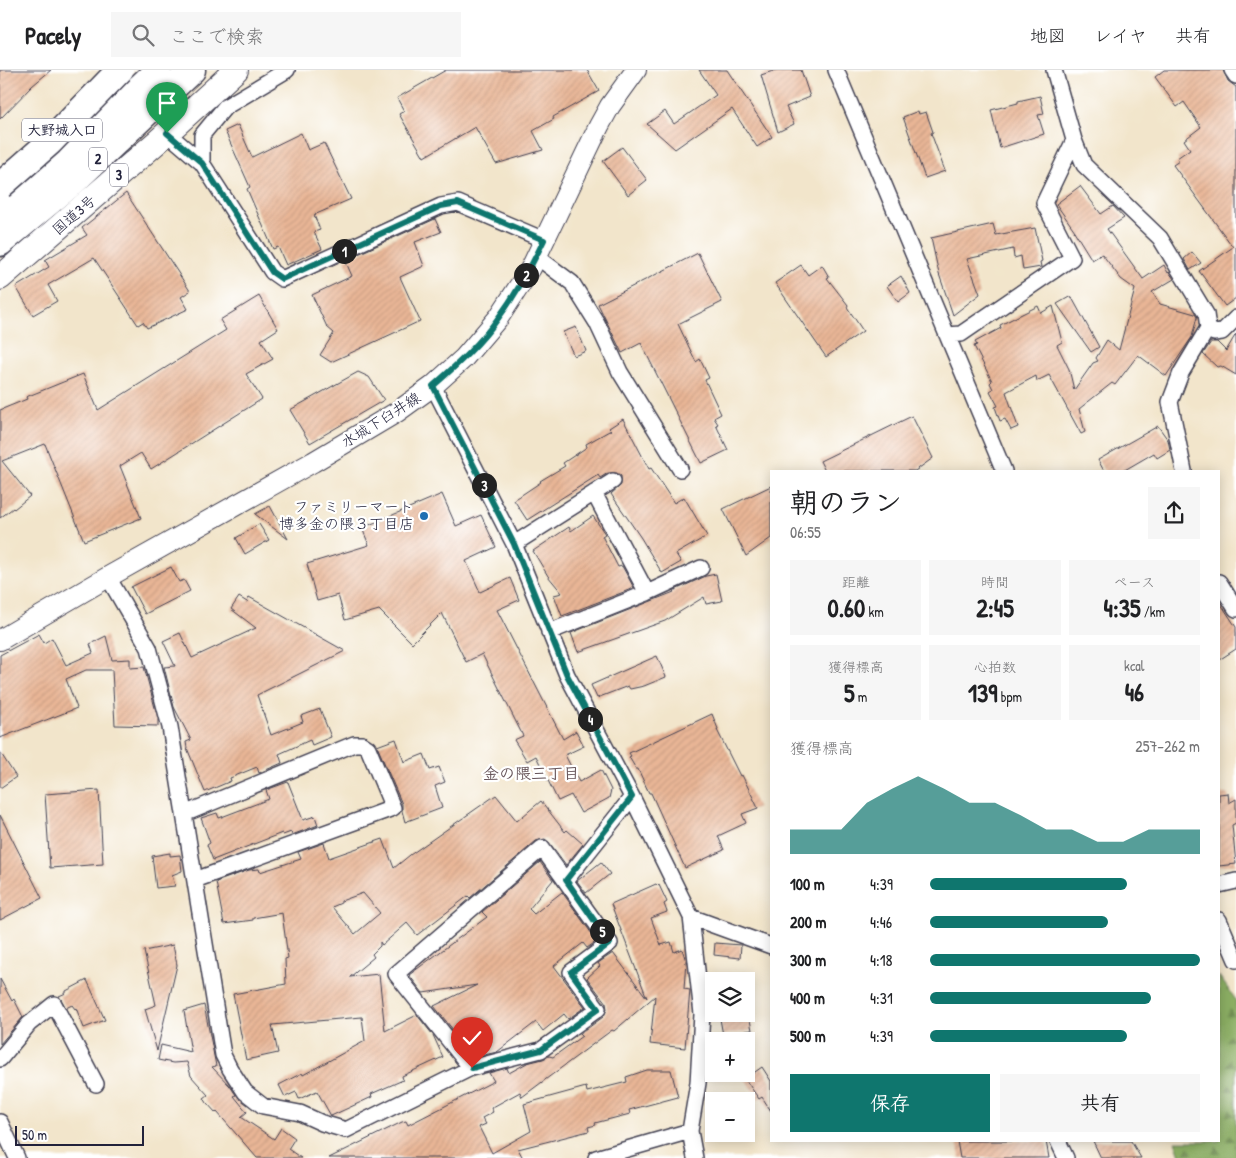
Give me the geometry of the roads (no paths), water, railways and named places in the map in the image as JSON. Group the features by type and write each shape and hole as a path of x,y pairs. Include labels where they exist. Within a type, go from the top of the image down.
{"highway":[{"name":"大野城入口","path":"0,186 50,142 120,70"},
{"path":"0,172 140,70"},
{"name":"2","path":"0,214 58,165 158,70"},
{"name":"2","path":"0,243 72,183 192,70"},
{"name":"国道3号","path":"0,278 167,133 236,70"}],"main road":[{"name":"水城下臼井線","path":"0,640 313,462 397,412 433,386 464,358 499,317 531,268 599,126 610,106 636,70"}],"street":[{"path":"202,163 202,135 225,107 287,70"},
{"path":"836,70 1004,470"},
{"path":"1054,70 1074,140 1084,165 1160,238 1206,314 1208,328 1181,373 1170,402 1184,470"},
{"path":"1232,70 1236,76"},
{"path":"167,133 202,163 272,272 282,279 441,206 458,203 540,248 572,283 597,323 620,372 680,470"},
{"path":"947,335 961,334 1072,258 1044,203 1074,140"},
{"path":"1208,328 1214,332 1222,332 1236,318"},
{"path":"433,386 514,544 567,675 632,797 691,917 702,1014 698,1083 690,1131 695,1158"},
{"path":"514,544 613,481"},
{"path":"594,493 647,593"},
{"path":"549,632 647,593 701,568"},
{"path":"108,577 150,648 170,727 223,1054 245,1092 263,1106 300,1113 322,1123 346,1130 472,1068 541,1050 598,1009 571,972 610,943 542,848 396,974 472,1068"},
{"path":"1220,584 1236,609"},
{"path":"184,814 354,744 362,744 368,748 393,808 195,880"},
{"path":"566,880 632,797"},
{"path":"1220,885 1236,881"},
{"path":"691,917 770,946"},
{"path":"1220,922 1236,960"},
{"path":"0,1059 29,1024 54,1004 96,1084"},
{"path":"0,1122 17,1158"},
{"path":"596,1158 690,1131"},
{"path":"1058,1142 1066,1158"}],"place":[{"name":"ファミリーマート 博多金の隈３丁目店","path":"424,516"}],"district":[{"name":"金の隈三丁目","path":"531,773"}]}
